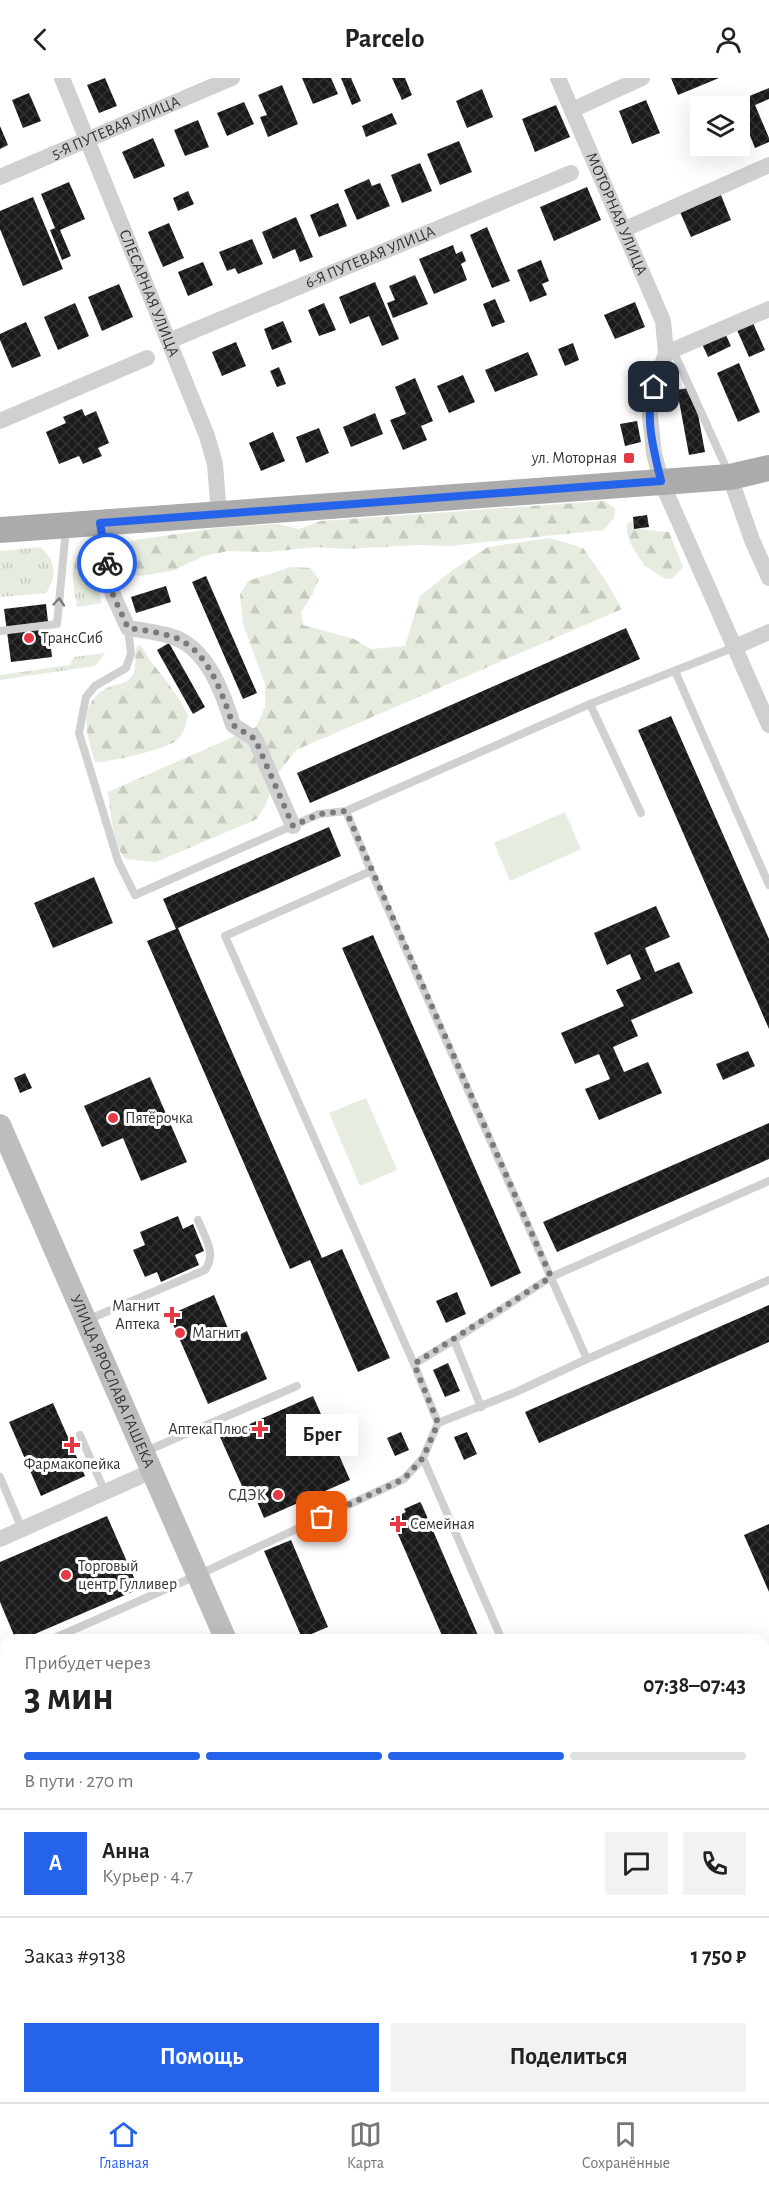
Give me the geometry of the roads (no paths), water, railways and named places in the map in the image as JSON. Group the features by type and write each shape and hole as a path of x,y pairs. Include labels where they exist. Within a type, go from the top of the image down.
{"main road":[{"path":"0,530 730,477 769,468"},
{"name":"УЛИЦА ЯРОСЛАВА ГАШЕКА","path":"0,1125 223,1634"}],"street":[{"name":"СЛЕСАРНАЯ УЛИЦА","path":"62,78 207,436 215,464 219,514"},
{"name":"5-Я ПУТЕВАЯ УЛИЦА","path":"0,177 232,78"},
{"name":"МОТОРНАЯ УЛИЦА","path":"558,78 663,321 670,352"},
{"path":"572,110 642,78"},
{"path":"625,229 769,165"},
{"name":"6-Я ПУТЕВАЯ УЛИЦА","path":"169,341 571,172"},
{"path":"769,309 670,352 650,400 654,453 661,481 769,725"},
{"path":"0,421 147,357"},
{"name":"МОТОРНАЯ УЛИЦА","path":"730,477 752,540 769,578"},
{"path":"100,523 113,595 128,628 172,636 195,651 207,667 224,699 233,725 255,739 293,826"},
{"path":"735,646 769,632"},
{"path":"0,1539 105,1492 148,1462"}],"lane":[{"name":"МОТОРНАЯ УЛИЦА","path":"670,352 730,477"},
{"path":"0,631 57,624 66,526"},
{"path":"128,628 131,654 126,668 95,686 86,697 80,733 118,861 135,895 319,814 346,811 590,704 735,646"},
{"path":"675,671 769,885"},
{"path":"590,704 641,813"},
{"path":"346,811 587,1359"},
{"path":"64,1634 198,1575 404,1479 423,1458 438,1423 225,936 371,871"},
{"path":"414,1364 551,1277 769,1181"},
{"path":"86,1320 205,1270 212,1254 198,1220"},
{"path":"438,1423 482,1407 769,1280"},
{"path":"454,1340 482,1407"},
{"path":"148,1462 297,1386"},
{"path":"80,1435 105,1492"},
{"path":"423,1458 499,1634"},
{"path":"0,1477 22,1529"}],"place":[{"name":"ул. Моторная","path":"629,458"},
{"name":"ТрансСиб","path":"29,638"},
{"name":"Пятёрочка","path":"113,1118"},
{"name":"Магнит Аптека","path":"172,1315"},
{"name":"Магнит","path":"180,1333"},
{"name":"АптекаПлюс","path":"260,1429"},
{"name":"Фармакопейка","path":"72,1445"},
{"name":"СДЭК","path":"278,1495"},
{"name":"Брег","path":"322,1517"},
{"name":"Семейная","path":"398,1524"},
{"name":"Торговый центр Гулливер","path":"66,1575"}]}
